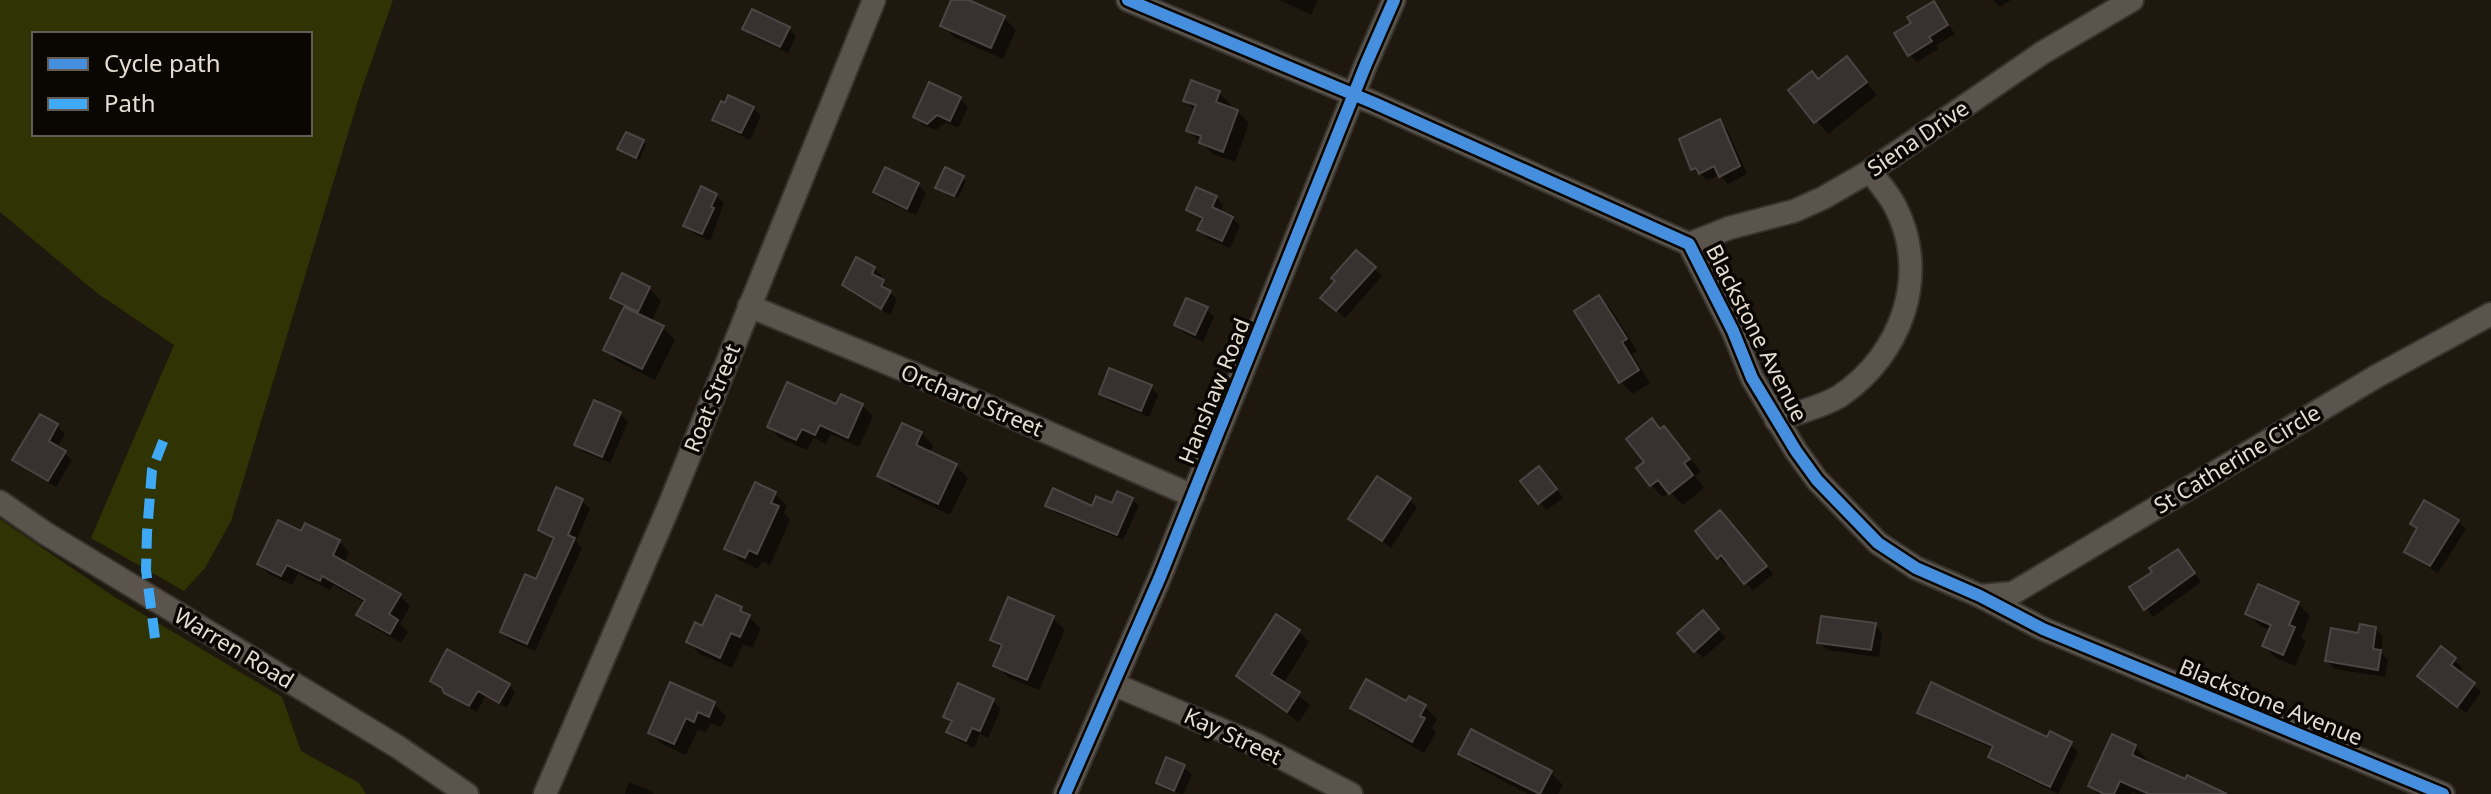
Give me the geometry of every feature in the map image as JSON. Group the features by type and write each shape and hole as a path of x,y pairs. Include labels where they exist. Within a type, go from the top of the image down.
{"street":[{"name":"Roat Street","path":"545,794 669,506 874,0"},
{"name":"Blackstone Avenue","path":"1128,0 1354,95 1689,244 1733,331 1752,378 1776,420 1817,480 1878,543 1916,568 1980,596 2043,629 2443,794"},
{"name":"Hanshaw Road","path":"1065,794 1193,496 1394,0"},
{"name":"Siena Drive","path":"1689,244 1729,228 1794,211 1823,198 1870,171 2042,53 2132,0"},
{"path":"1776,420 1837,397 1872,371 1897,334 1910,292 1909,248 1896,207 1870,171"},
{"name":"Orchard Street","path":"749,306 1193,496"},
{"name":"St Catherine Circle","path":"1980,596 2013,593 2377,376 2491,314"},
{"name":"Warren Road","path":"0,502 45,533 398,747 467,794"},
{"name":"Kay Street","path":"1113,684 1257,745 1351,794"}],"green space":[{"path":"0,0 393,0 359,97 231,521 205,568 184,591 91,538 174,345 97,293 0,212"},
{"path":"0,519 116,598 282,697 301,751 359,783 366,794 0,794"}],"building":[{"path":"951,0 969,0 1005,16 991,48 940,26"},
{"path":"1934,1 1948,25 1929,37 1932,41 1908,56 1894,33 1911,23 1907,17"},
{"path":"752,9 790,27 780,47 742,29"},
{"path":"1847,56 1867,82 1814,123 1788,90 1812,71 1818,79"},
{"path":"1191,80 1220,91 1216,102 1238,110 1223,152 1199,143 1201,136 1186,131 1196,105 1183,101"},
{"path":"929,82 961,97 950,121 937,115 927,124 913,117"},
{"path":"728,95 754,107 741,133 712,120 721,101 725,103"},
{"path":"1720,119 1740,166 1719,177 1714,166 1699,174 1696,168 1691,170 1679,139"},
{"path":"626,132 644,140 636,158 617,149"},
{"path":"885,167 919,183 907,209 873,192"},
{"path":"945,167 964,176 954,196 935,188"},
{"path":"701,186 717,194 702,234 683,226"},
{"path":"1196,187 1217,196 1212,207 1233,217 1222,241 1197,230 1203,218 1186,210"},
{"path":"1356,250 1376,267 1336,311 1320,298 1335,281 1331,278"},
{"path":"856,257 875,267 872,274 884,280 881,286 891,291 881,309 842,285"},
{"path":"622,273 650,287 638,312 610,298"},
{"path":"1599,295 1627,339 1622,342 1639,370 1619,383 1574,311"},
{"path":"1186,298 1208,307 1195,335 1174,325"},
{"path":"624,307 664,326 642,369 603,350"},
{"path":"1109,368 1152,385 1141,411 1099,394"},
{"path":"787,382 836,404 841,394 863,404 848,438 820,425 815,435 802,429 796,440 767,427"},
{"path":"594,400 621,412 602,457 574,445"},
{"path":"40,414 58,424 49,441 66,451 48,481 12,460"},
{"path":"1652,418 1660,429 1664,426 1690,459 1684,463 1693,475 1669,494 1658,480 1650,486 1636,468 1644,462 1626,439"},
{"path":"902,423 922,432 916,445 957,464 938,504 877,476"},
{"path":"1539,466 1557,489 1538,504 1520,481"},
{"path":"1377,476 1411,498 1382,541 1348,519"},
{"path":"755,482 776,492 771,503 779,506 757,554 749,550 745,558 724,549"},
{"path":"556,487 583,499 568,535 575,538 527,644 500,632 525,574 536,579 554,538 538,530"},
{"path":"1053,488 1092,506 1096,496 1112,503 1117,491 1133,498 1117,535 1045,506"},
{"path":"2424,500 2459,520 2430,566 2404,552 2417,528 2410,524"},
{"path":"1720,510 1767,566 1744,584 1721,555 1717,559 1695,531"},
{"path":"278,520 301,531 305,523 340,540 333,555 401,594 389,614 398,620 390,634 356,615 365,600 322,576 320,581 287,565 281,576 257,564"},
{"path":"2178,549 2195,573 2144,610 2129,587 2152,572 2149,568"},
{"path":"2258,584 2299,602 2289,625 2295,627 2283,655 2262,646 2271,625 2245,614"},
{"path":"716,595 742,607 740,611 750,615 740,637 731,633 720,658 686,642 695,622 702,626"},
{"path":"1008,597 1054,616 1027,680 993,666 1002,645 990,640"},
{"path":"1703,610 1719,629 1694,652 1677,633"},
{"path":"1276,614 1300,630 1271,674 1300,692 1287,712 1236,676"},
{"path":"1821,616 1876,623 1871,650 1817,643"},
{"path":"2360,624 2376,627 2373,649 2381,650 2378,670 2325,661 2331,628 2358,633"},
{"path":"2441,646 2456,658 2451,665 2475,683 2457,707 2417,676"},
{"path":"447,649 510,684 499,703 478,691 469,706 444,693 442,688 430,681"},
{"path":"1366,679 1406,701 1409,696 1426,705 1420,716 1425,718 1412,742 1350,708"},
{"path":"670,682 715,702 709,717 698,712 694,722 686,718 674,744 648,733"},
{"path":"1931,682 2047,737 2050,731 2072,742 2050,787 1988,757 1993,746 1917,713"},
{"path":"958,683 994,699 980,731 972,728 966,741 946,732 952,721 943,717"},
{"path":"1471,729 1552,771 1540,794 1458,754"},
{"path":"2112,734 2136,745 2132,755 2227,794 2149,794 2120,781 2114,794 2104,794 2088,786"},
{"path":"1166,757 1185,765 1174,791 1156,783"}],"marked path":[{"path":"155,638 146,570 147,533 152,470 164,439"}],"cycle path":[{"path":"1128,0 1374,103 1689,244 1733,331 1752,378 1796,451 1817,480 1878,543 1916,568 1980,596 2043,629 2443,794"},
{"path":"1065,794 1160,577 1394,0"}]}
